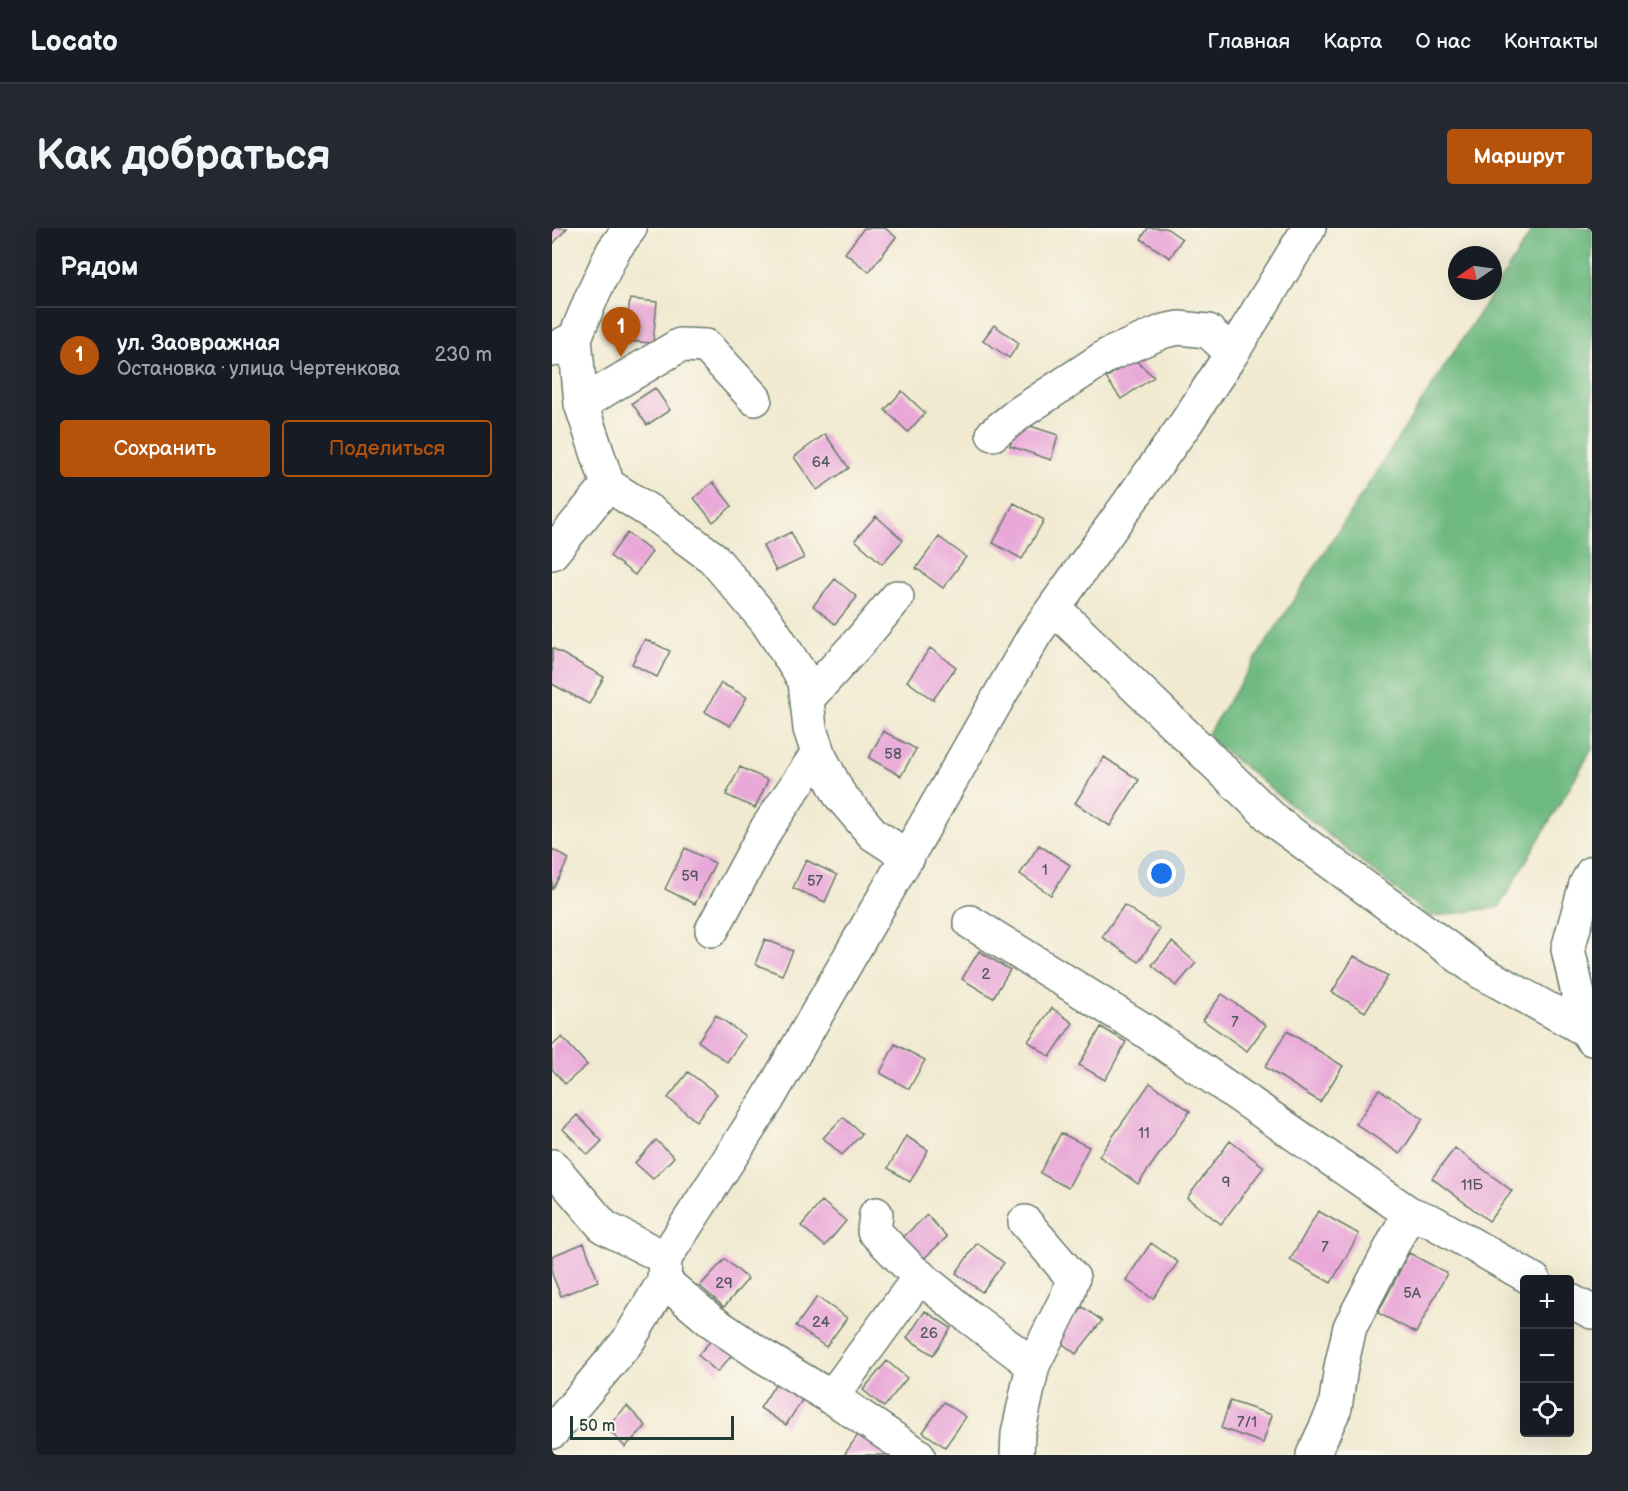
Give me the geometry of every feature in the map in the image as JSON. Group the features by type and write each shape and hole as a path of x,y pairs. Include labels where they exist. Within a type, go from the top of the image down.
{"street":[{"path":"630,228 613,251 592,294 563,344 608,485 652,513 713,558 767,622 805,681 810,729 818,753 839,794 873,834 908,856"},
{"path":"552,1432 628,1341 665,1269 768,1099 1035,634 1186,423 1310,228"},
{"path":"993,434 1108,355 1164,331 1179,328 1208,331 1232,353"},
{"path":"581,404 680,345 706,346 755,399"},
{"path":"552,553 608,485"},
{"path":"807,699 897,597"},
{"path":"1054,608 1277,823 1479,971 1589,1034"},
{"path":"712,930 767,828 818,753"},
{"path":"1589,1034 1568,949 1586,885 1592,873"},
{"path":"970,922 1144,1030 1409,1213 1433,1222 1525,1275"},
{"path":"552,1166 604,1227 665,1269 710,1320 918,1455"},
{"path":"1313,1455 1335,1408 1350,1327 1409,1213"},
{"path":"876,1214 874,1231 920,1276 1033,1365"},
{"path":"1017,1455 1018,1434 1033,1365 1067,1297 1073,1278 1025,1222"},
{"path":"831,1398 920,1276"},
{"path":"1574,1303 1592,1312"}],"green space":[{"path":"1534,228 1592,228 1592,749 1499,907 1430,917 1206,736 1488,300 1502,300 1502,278"}],"building":[{"path":"552,228 567,228 552,245"},
{"path":"864,228 885,228 896,237 869,272 845,253"},
{"path":"1148,228 1166,228 1182,239 1170,258 1141,239"},
{"path":"630,299 657,302 653,343 625,341"},
{"path":"994,325 1019,343 1009,358 983,340"},
{"path":"1134,359 1154,377 1121,399 1106,378"},
{"path":"655,388 670,410 647,425 632,403"},
{"path":"902,391 925,413 908,432 885,410"},
{"path":"1018,422 1058,435 1051,460 1010,446"},
{"path":"825,434 849,468 817,490 794,457"},
{"path":"713,482 732,506 713,522 694,498"},
{"path":"1014,503 1044,520 1022,559 993,543"},
{"path":"876,516 903,540 882,564 855,540"},
{"path":"791,532 804,558 776,571 763,546"},
{"path":"627,533 652,552 635,575 610,556"},
{"path":"939,537 966,557 943,588 916,568"},
{"path":"835,579 857,597 835,624 813,606"},
{"path":"645,639 670,651 657,677 632,664"},
{"path":"552,648 604,677 589,704 552,684"},
{"path":"930,648 956,667 933,700 907,681"},
{"path":"721,683 747,697 730,726 705,712"},
{"path":"883,731 916,749 901,776 869,758"},
{"path":"1104,757 1139,780 1110,826 1075,803"},
{"path":"740,767 768,780 755,808 726,795"},
{"path":"1039,845 1070,865 1051,895 1020,874"},
{"path":"685,848 715,863 695,904 665,889"},
{"path":"552,849 569,859 552,890"},
{"path":"806,860 837,875 825,902 793,888"},
{"path":"1124,905 1160,929 1139,962 1102,937"},
{"path":"765,939 793,951 782,975 755,964"},
{"path":"1172,942 1196,963 1176,986 1152,965"},
{"path":"979,951 1010,970 993,998 962,979"},
{"path":"1354,956 1388,976 1365,1012 1332,992"},
{"path":"1222,994 1266,1025 1247,1051 1203,1020"},
{"path":"1052,1008 1073,1023 1050,1057 1028,1041"},
{"path":"716,1015 745,1036 727,1062 698,1041"},
{"path":"1101,1027 1126,1042 1105,1080 1079,1065"},
{"path":"1287,1031 1343,1066 1320,1102 1265,1067"},
{"path":"562,1037 587,1065 565,1084 552,1069 552,1046"},
{"path":"895,1044 925,1060 909,1089 880,1073"},
{"path":"688,1072 717,1094 696,1121 668,1098"},
{"path":"1150,1083 1190,1111 1138,1184 1099,1156"},
{"path":"1379,1089 1423,1119 1400,1154 1356,1124"},
{"path":"577,1115 602,1141 588,1155 563,1129"},
{"path":"843,1117 862,1134 842,1155 823,1138"},
{"path":"1061,1133 1089,1147 1068,1188 1040,1173"},
{"path":"906,1136 928,1150 910,1182 888,1168"},
{"path":"656,1140 674,1157 653,1179 635,1163"},
{"path":"1230,1141 1264,1167 1221,1224 1187,1198"},
{"path":"1455,1148 1512,1191 1489,1221 1432,1178"},
{"path":"822,1201 846,1221 825,1246 801,1226"},
{"path":"1318,1211 1359,1234 1331,1283 1290,1260"},
{"path":"927,1215 947,1237 920,1262 900,1240"},
{"path":"584,1243 598,1281 561,1296 552,1274 552,1256"},
{"path":"977,1243 1004,1263 982,1292 956,1273"},
{"path":"1151,1243 1178,1262 1153,1299 1126,1280"},
{"path":"1409,1253 1447,1273 1416,1333 1378,1313"},
{"path":"725,1259 748,1279 724,1307 700,1286"},
{"path":"817,1297 847,1318 826,1347 796,1326"},
{"path":"1083,1307 1102,1321 1076,1354 1058,1340"},
{"path":"925,1311 951,1328 933,1355 907,1338"},
{"path":"716,1335 735,1352 717,1372 698,1355"},
{"path":"887,1361 907,1378 884,1407 863,1390"},
{"path":"778,1380 804,1397 786,1425 760,1408"},
{"path":"1230,1401 1272,1415 1263,1443 1221,1428"},
{"path":"944,1402 966,1417 945,1447 923,1432"},
{"path":"627,1406 646,1426 625,1447 606,1427"},
{"path":"860,1432 887,1452 885,1455 844,1455"}],"place":[{"name":"ул. Заовражная","path":"621,357"}]}
